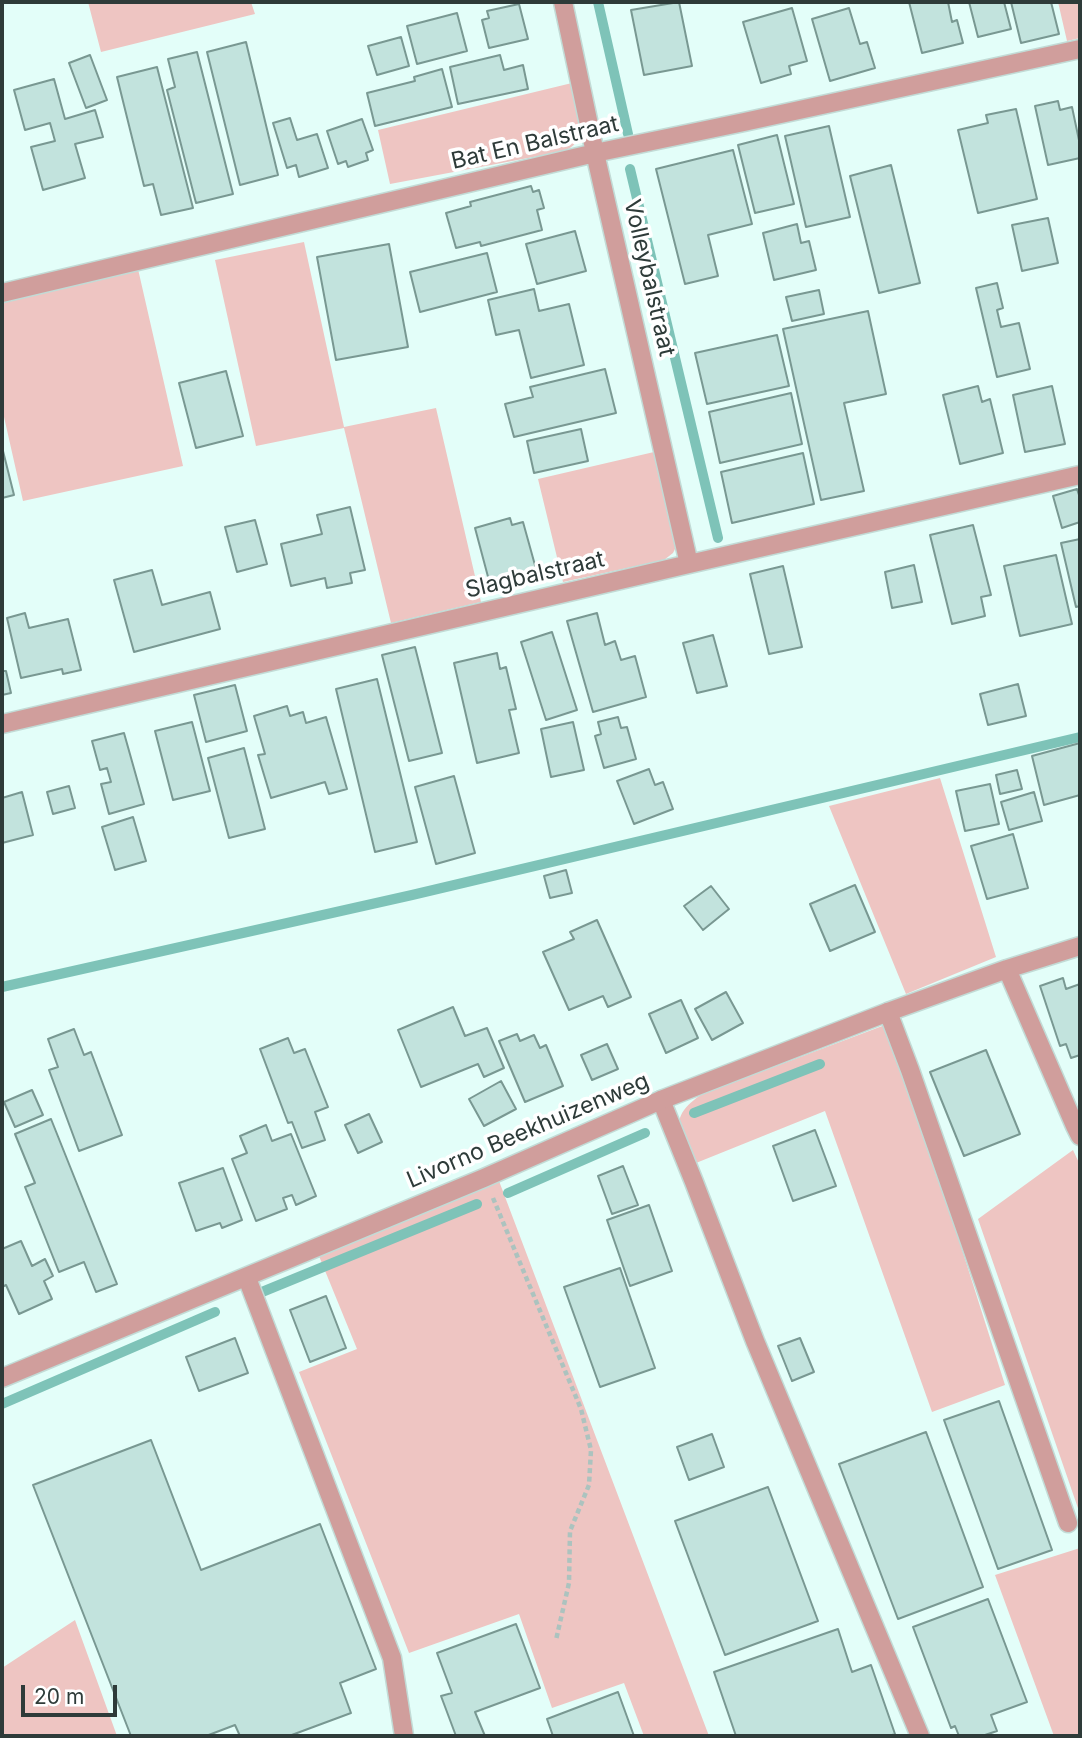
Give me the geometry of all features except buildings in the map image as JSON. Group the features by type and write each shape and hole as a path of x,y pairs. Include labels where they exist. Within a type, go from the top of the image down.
{"street":[{"name":"Volleybalstraat","path":"563,2 689,564"},
{"name":"Bat En Balstraat","path":"2,293 595,153 1080,48"},
{"name":"Slagbalstraat","path":"2,724 1080,475"},
{"name":"Livorno Beekhuizenweg","path":"2,1378 247,1278 661,1100 888,1012 1080,946"},
{"path":"1007,969 1080,1136"},
{"path":"888,1012 1068,1523"},
{"path":"661,1100 755,1341 920,1736"},
{"path":"247,1278 393,1658 404,1736"}],"path":[{"path":"484,1178 581,1409 591,1450 589,1485 570,1531 569,1583 556,1640"}],"shaded area":[{"path":"88,2 251,2 255,14 101,52"},
{"path":"1058,2 1080,2 1080,38 1067,41"},
{"path":"572,83 581,126 580,135 569,149 390,184 378,130"},
{"path":"304,242 344,427 436,408 481,602 391,623 344,428 256,446 215,260"},
{"path":"138,269 183,466 23,501 2,408 2,299"},
{"path":"654,452 677,545 673,553 664,560 563,582 538,479"},
{"path":"940,778 996,957 906,994 829,806"},
{"path":"885,1025 951,1215 1005,1385 932,1412 825,1111 696,1163 680,1126 684,1111 702,1094"},
{"path":"1073,1150 1080,1165 1080,1514 978,1219"},
{"path":"499,1181 709,1736 644,1736 624,1683 552,1708 519,1614 409,1653 299,1372 357,1349 319,1256"},
{"path":"1080,1548 1080,1736 1054,1736 995,1575"},
{"path":"75,1620 117,1736 2,1736 2,1668"}],"waterway":[{"path":"598,2 628,134"},
{"path":"630,169 718,538"},
{"path":"2,987 412,895 1080,737"},
{"path":"694,1113 820,1064"},
{"path":"508,1193 645,1133"},
{"path":"262,1292 477,1204"},
{"path":"2,1404 215,1312"}]}
